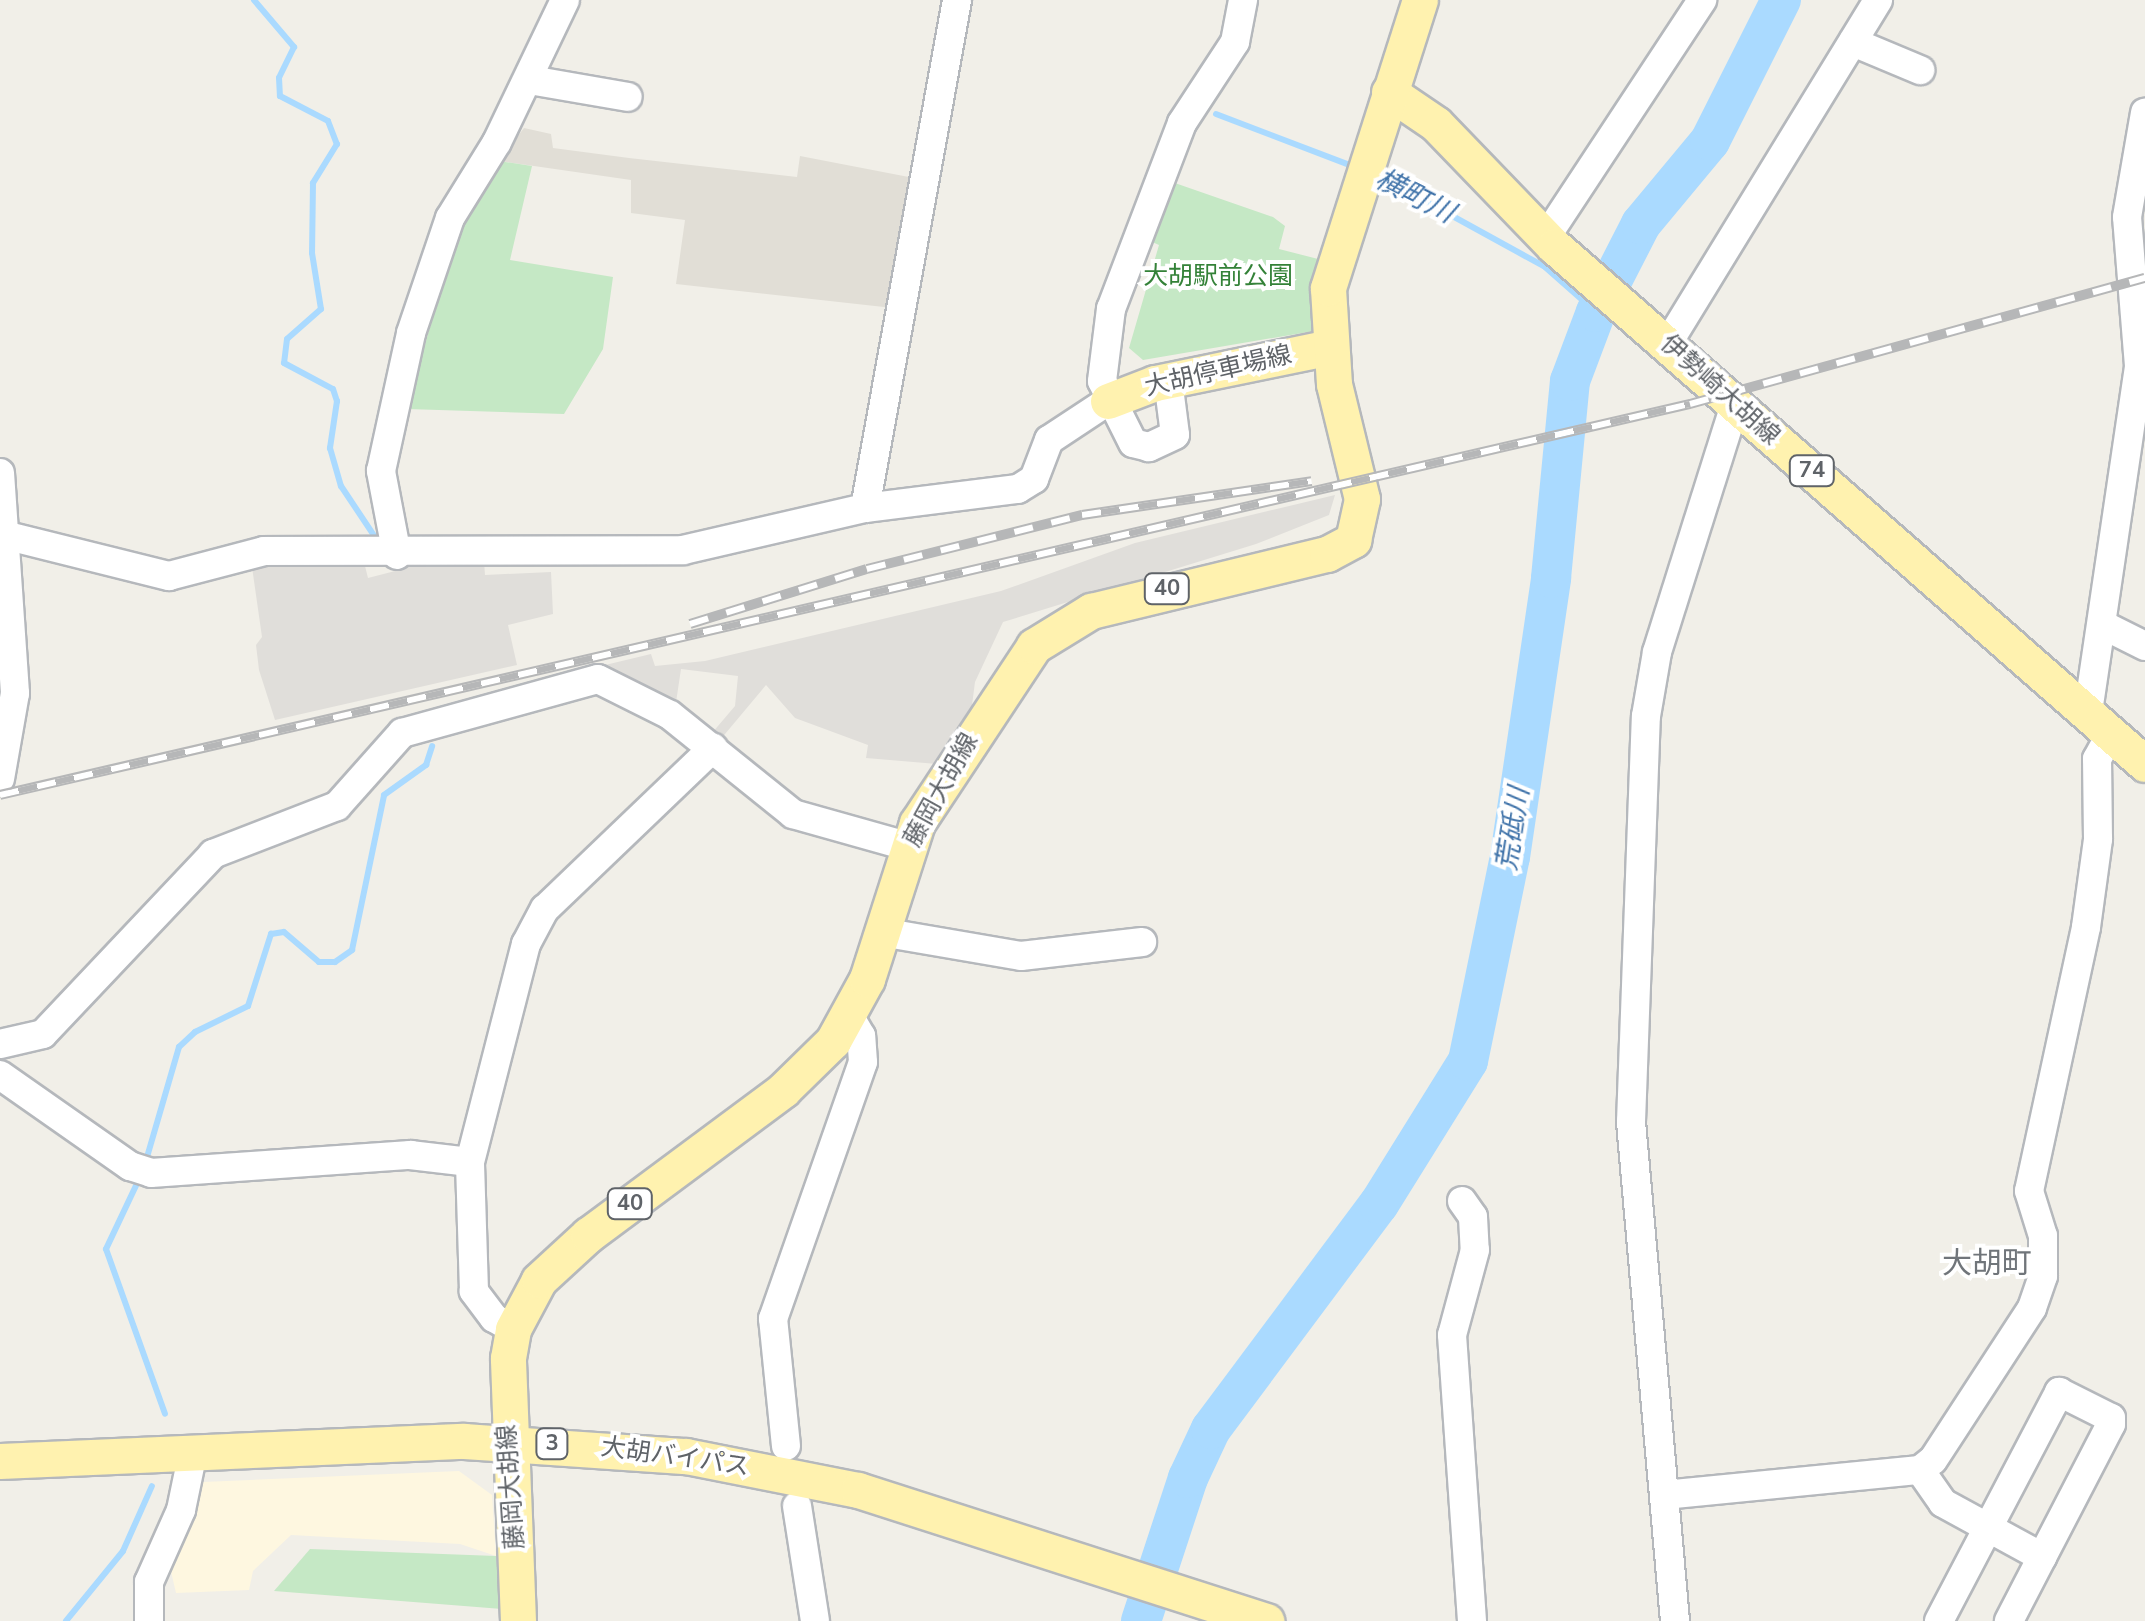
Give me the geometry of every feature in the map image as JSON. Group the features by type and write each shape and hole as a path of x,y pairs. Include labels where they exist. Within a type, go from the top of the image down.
{"main road":[{"name":"藤岡大胡線","path":"518,1621 507,1442 513,1329 524,1300 562,1256 783,1090 850,1018 907,846 1010,675 1062,624 1170,588 1328,554 1352,540 1362,500 1330,347 1328,288 1362,170 1420,0"},
{"name":"伊勢崎大胡線","path":"1389,92 1436,124 1550,242 2145,764"},
{"name":"大胡停車場線","path":"1108,402 1168,380 1330,347"},
{"name":"大胡バイパス","path":"0,1460 507,1442 649,1451 805,1478 1090,1562 1256,1617"}],"street":[{"path":"397,555 381,470 411,333 446,226 530,80 565,0"},
{"path":"865,508 956,0"},
{"path":"1168,380 1177,426 1163,443 1133,442 1108,402 1101,362 1116,295 1182,123 1235,42 1242,0"},
{"path":"1550,242 1702,0"},
{"path":"1665,340 1878,0"},
{"path":"1852,42 1920,70"},
{"path":"530,80 628,97"},
{"path":"1664,1494 1920,1470 1933,1460 2032,1308 2043,1276 2043,1236 2029,1191 2086,927 2098,839 2096,759 2103,626 2142,366 2127,218 2145,112"},
{"path":"8,536 168,576 264,551 397,555 675,551 865,508 1018,489 1034,479 1049,440 1108,402"},
{"path":"1675,1621 1631,1122 1646,716 1663,633 1735,404"},
{"path":"0,472 8,536 15,704 0,779"},
{"path":"2103,626 2145,646"},
{"path":"0,1044 42,1034 213,854 337,806 384,746 416,727 598,679 670,715 793,814 907,846"},
{"path":"513,1329 494,1318 474,1290 470,1162 537,917 713,748"},
{"path":"880,932 1021,956 1101,942 1142,942"},
{"path":"786,1446 774,1320 863,1062 860,1036 850,1018"},
{"path":"0,1075 141,1169 410,1154 470,1162"},
{"path":"1462,1201 1473,1218 1475,1250 1452,1334 1472,1621"},
{"path":"1939,1621 2053,1394 2060,1392 2111,1418 2009,1621"},
{"path":"149,1621 149,1582 181,1510 193,1452"},
{"path":"1920,1470 1943,1503 2042,1556"},
{"path":"797,1506 815,1621"}],"shaded area":[{"path":"524,128 551,134 553,148 629,158 797,177 800,156 914,178 893,308 676,284 685,220 631,213 631,180 499,161"},
{"path":"1335,495 1329,515 1256,544 1003,622 975,682 971,713 937,764 866,758 868,745 795,718 766,685 720,740 712,733 735,706 738,676 681,669 675,709 601,666 651,654 655,666 705,661 1001,591 1135,543"},
{"path":"329,560 365,566 368,578 399,570 401,563 484,561 485,575 551,572 553,614 508,625 517,665 275,720 259,670 256,645 262,637 252,567 259,561"},
{"path":"459,1471 492,1495 496,1556 460,1544 291,1535 253,1571 249,1590 176,1593 169,1563 203,1482"}],"green space":[{"path":"499,161 532,166 510,260 613,277 603,349 564,414 407,409 459,223"},
{"name":"大胡駅前公園","path":"1172,182 1273,217 1285,226 1279,249 1322,260 1314,331 1143,360 1129,348 1159,245 1150,241"},
{"path":"310,1549 496,1556 502,1609 274,1591"}],"waterway":[{"path":"254,0 294,47 279,78 280,96 328,121 337,144 313,183 312,253 321,309 287,339 284,363 333,389 337,401 330,448 341,486 377,540"},
{"name":"荒砥川","path":"1141,1621 1188,1478 1211,1429 1379,1204 1468,1061 1510,857 1551,578 1570,381 1596,312 1641,224 1710,141 1781,0"},
{"name":"横町川","path":"1216,114 1355,167"},
{"name":"横町川","path":"1376,174 1545,267 1596,312"},
{"path":"145,1164 179,1047 195,1032 248,1006 271,934 284,932 319,962 335,962 352,950 384,795 426,765 432,746"},
{"path":"141,1175 106,1249 165,1414"},
{"path":"66,1621 123,1551 152,1486"}],"railway":[{"path":"0,795 1690,404 2145,278"},
{"path":"690,624 867,569 1082,515 1312,481"}],"district":[{"name":"大胡町","path":"1987,1264"}]}
